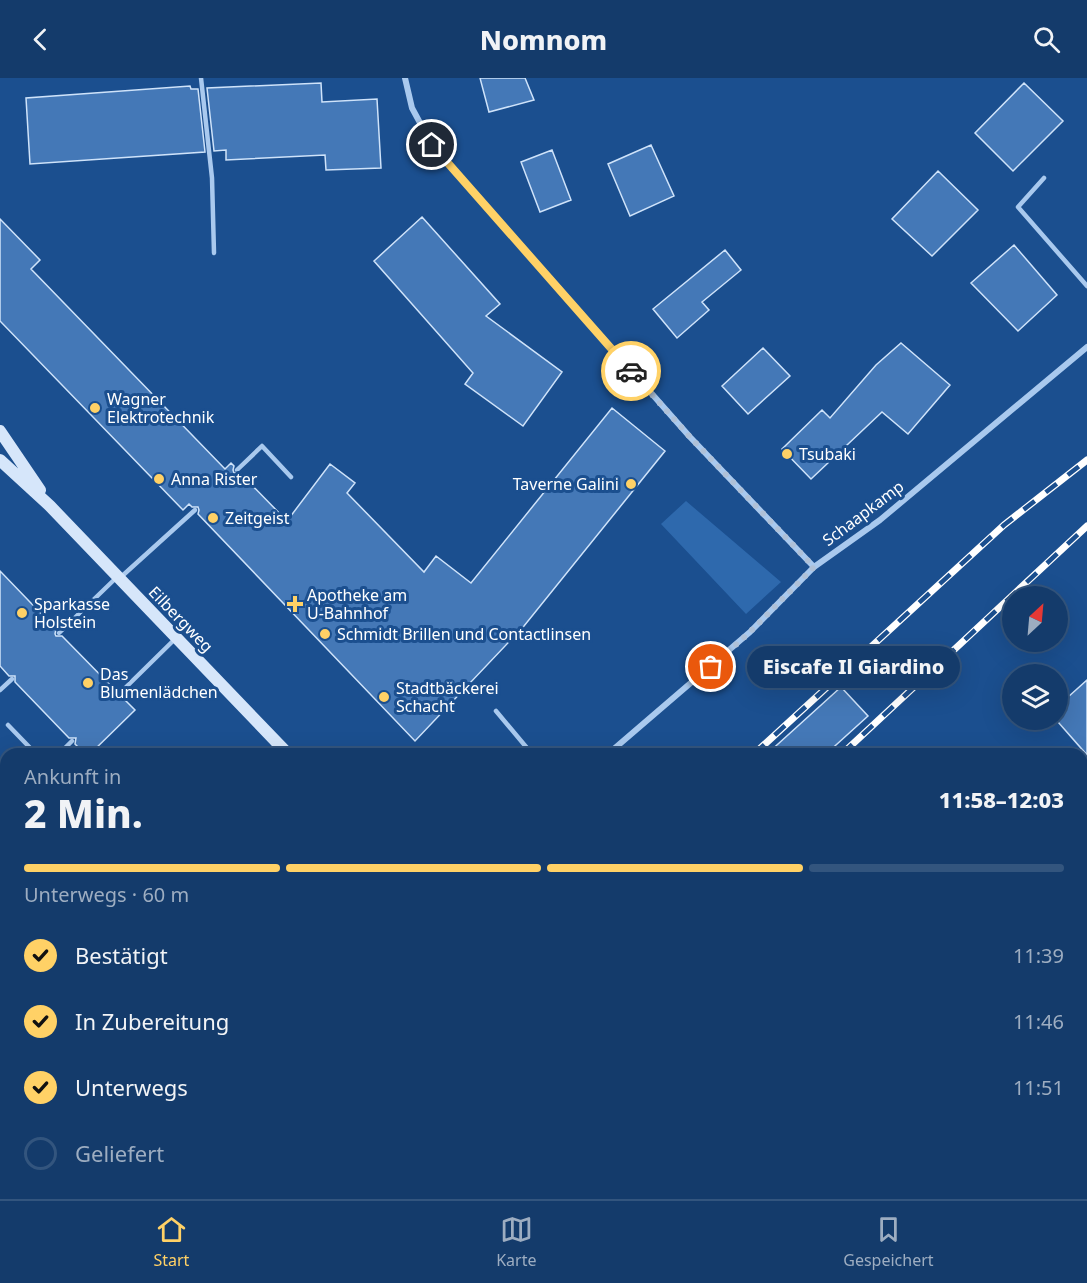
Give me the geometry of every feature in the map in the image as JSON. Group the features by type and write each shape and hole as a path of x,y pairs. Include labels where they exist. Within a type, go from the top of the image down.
{"main road":[{"name":"Eilbergweg","path":"0,431 50,506"},
{"name":"Eilbergweg","path":"0,460 50,506 282,748"}],"street":[{"path":"405,78 412,108 432,145 690,437 814,567"},
{"name":"Schaapkamp","path":"615,748 750,632 814,567 880,520 1087,347"}],"lane":[{"path":"201,78 212,178 214,253"},
{"path":"1044,178 1018,207 1087,286"},
{"path":"237,470 262,446 291,477"},
{"path":"59,633 195,510"},
{"path":"119,694 176,638"},
{"path":"0,690 12,679"},
{"path":"496,711 527,748"},
{"path":"8,725 30,748"},
{"path":"65,748 72,741"}],"shaded area":[{"path":"686,501 781,582 746,614 661,524"}],"building":[{"path":"480,78 525,78 534,100 489,112"},
{"path":"321,83 322,102 377,99 381,168 326,170 325,155 226,160 226,150 214,151 207,88"},
{"path":"1024,83 1063,121 1013,171 975,133"},
{"path":"190,86 191,89 198,89 205,152 30,164 26,98"},
{"path":"651,145 674,196 630,216 608,164"},
{"path":"552,150 571,200 540,212 521,162"},
{"path":"938,171 978,210 932,256 892,219"},
{"path":"422,217 500,304 486,316 562,372 523,426 465,384 473,373 374,261"},
{"path":"0,219 40,260 31,269 225,469 231,463 234,466 234,473 240,473 287,521 330,464 355,483 347,493 424,572 436,556 471,583 612,408 665,451 524,626 415,741 198,514 198,507 192,507 189,504 183,510 0,321"},
{"path":"1014,245 1057,295 1018,331 971,283"},
{"path":"725,250 741,270 702,302 709,310 677,338 653,309"},
{"path":"901,343 950,385 908,434 882,412 811,479 782,449 822,410 830,418 876,365"},
{"path":"763,348 790,376 748,414 722,386"},
{"path":"0,571 56,629 56,636 62,636 116,691 115,697 122,697 135,710 96,748 79,748 75,744 76,738 69,738 15,682 15,676 9,676 0,666"},
{"path":"1087,680 1087,748 1081,748 1065,730 1068,730 1068,697"},
{"path":"841,687 868,716 833,748 774,748"}],"railway":[{"path":"761,748 1004,525 1087,460"},
{"path":"848,748 1087,526"}],"way so far":[{"path":"631,371 690,437 814,567 750,632 711,667"}],"place":[{"name":"Wagner Elektrotechnik","path":"95,408"},
{"name":"Tsubaki","path":"787,454"},
{"name":"Anna Rister","path":"159,479"},
{"name":"Taverne Galini","path":"631,484"},
{"name":"Zeitgeist","path":"213,518"},
{"name":"Apotheke am U-Bahnhof","path":"295,604"},
{"name":"Sparkasse Holstein","path":"22,613"},
{"name":"Schmidt Brillen und Contactlinsen","path":"325,634"},
{"name":"Eiscafe Il Giardino","path":"711,667"},
{"name":"Das Blumenlädchen","path":"88,683"},
{"name":"Stadtbäckerei Schacht","path":"384,697"}],"route":[{"path":"432,145 631,371"}]}
